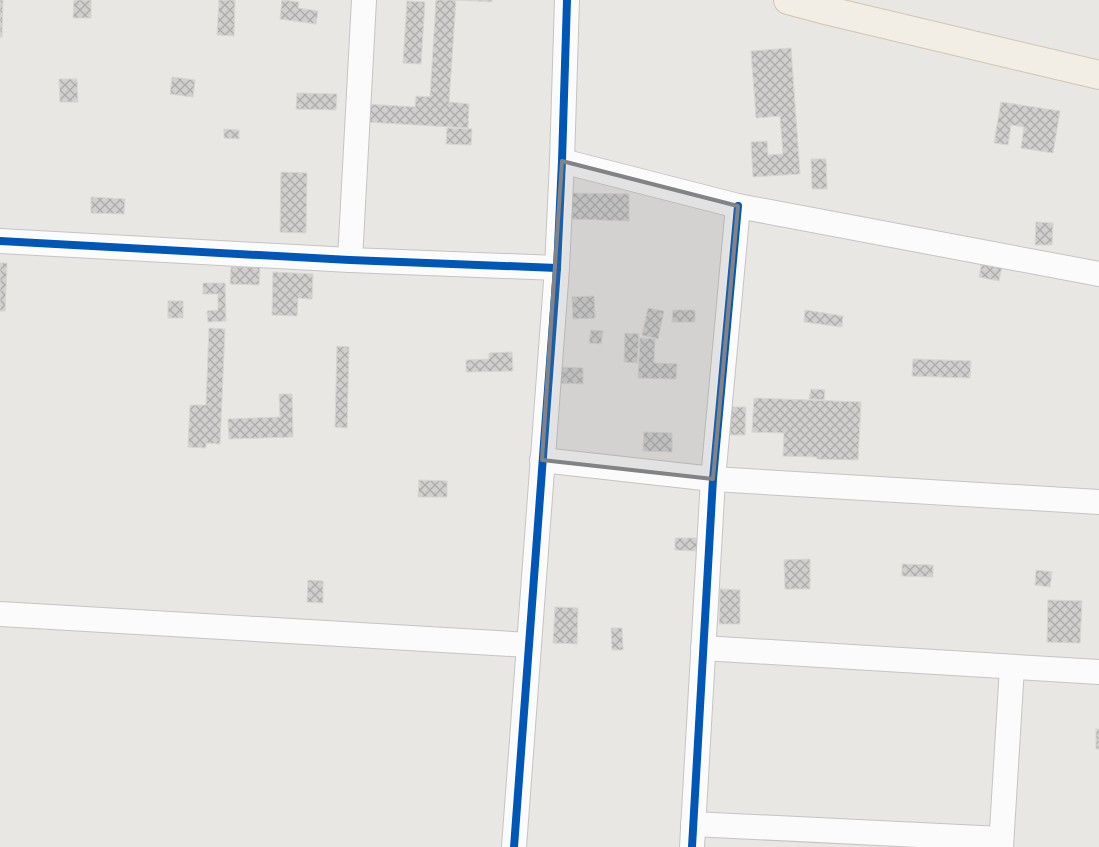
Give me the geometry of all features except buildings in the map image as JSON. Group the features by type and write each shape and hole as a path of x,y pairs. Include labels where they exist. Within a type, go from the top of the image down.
{"main road":[{"path":"788,0 830,5 1099,75"}],"street":[{"path":"350,260 364,0"},
{"path":"514,847 557,268 567,0"},
{"path":"562,161 738,206 1099,274"},
{"path":"738,206 713,479 693,836 1001,843 1012,667"},
{"path":"0,241 350,260 557,268"},
{"path":"542,460 713,479 1099,502"},
{"path":"0,614 529,645"},
{"path":"703,648 1099,672"}],"highlighted area":[{"path":"562,161 738,206 713,479 542,460"}],"cycle path":[{"path":"514,847 557,268 567,0"},
{"path":"692,847 713,479 738,206"},
{"path":"0,241 350,260 557,268"}]}
